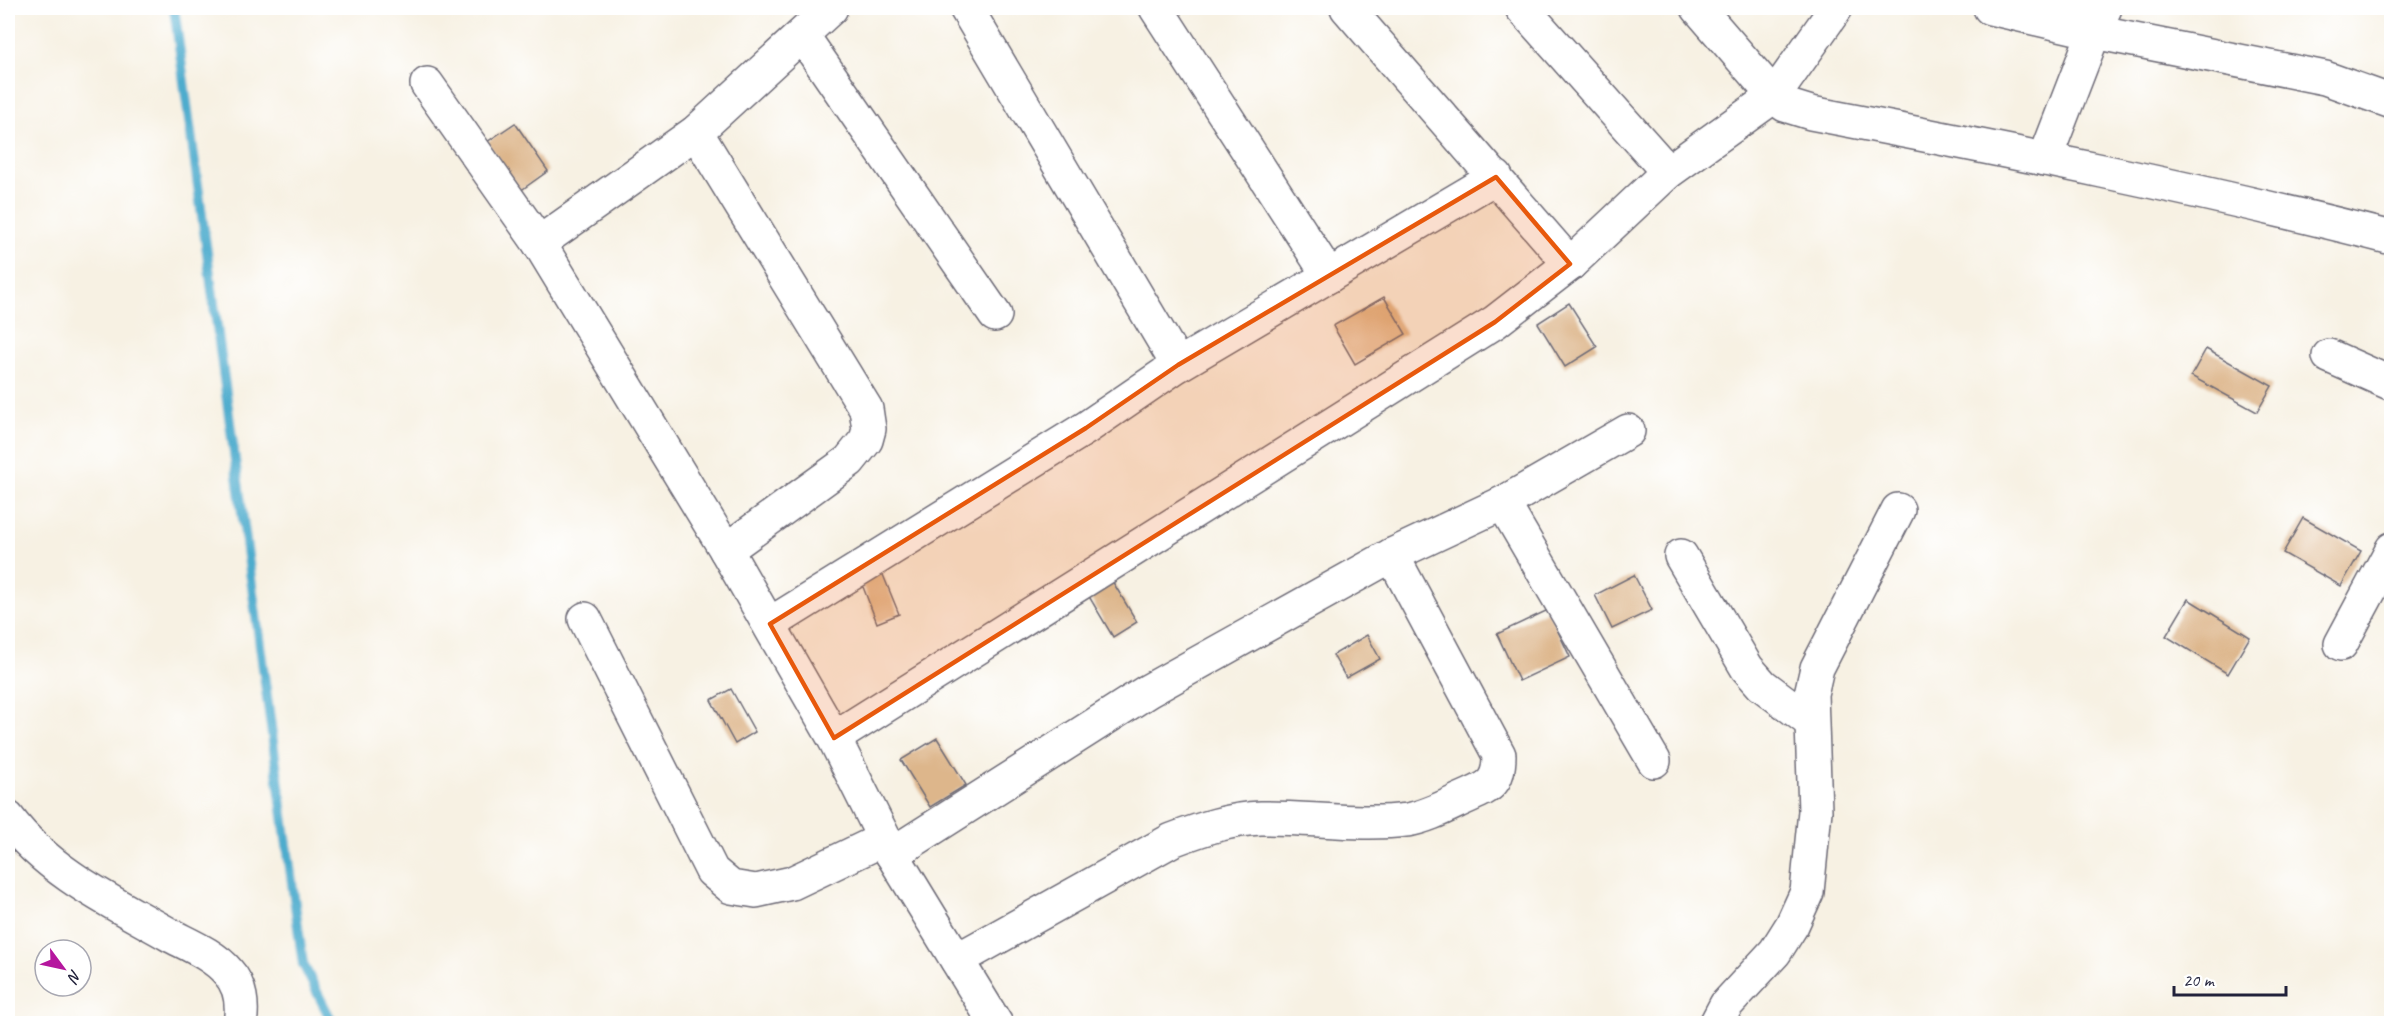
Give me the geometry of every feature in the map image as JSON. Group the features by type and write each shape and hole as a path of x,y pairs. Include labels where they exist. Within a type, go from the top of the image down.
{"street":[{"path":"539,243 696,132 831,8"},
{"path":"966,8 1178,365"},
{"path":"1156,8 1329,276"},
{"path":"1347,8 1570,264"},
{"path":"1522,8 1668,172"},
{"path":"1698,8 1774,96 1785,105 1811,113 2045,159 2317,219 2391,238"},
{"path":"834,738 1495,322 1570,264 1668,172 1774,96 1836,8"},
{"path":"1990,8 2100,20 2325,78 2391,102"},
{"path":"2045,159 2100,20"},
{"path":"802,35 996,315"},
{"path":"428,84 539,243 726,550 834,738 888,847 996,1023"},
{"path":"696,132 866,409 869,429 866,440 849,461 726,550"},
{"path":"770,624 1086,428 1178,365 1496,177"},
{"path":"2329,356 2391,384"},
{"path":"585,619 712,871 731,887 756,891 792,883 888,847 1148,691 1392,555 1503,502 1628,431"},
{"path":"1503,502 1654,761"},
{"path":"1716,1023 1726,1005 1775,952 1792,925 1807,892 1815,812 1811,694 1817,668 1898,510"},
{"path":"2341,644 2391,549"},
{"path":"957,960 1172,840 1210,826 1258,818 1408,820 1437,811 1490,786 1499,773 1499,755 1392,555"},
{"path":"1681,556 1748,668 1762,685 1811,722"},
{"path":"8,818 16,829 64,873 99,897 210,957 228,972 238,990 242,1007 240,1023"}],"highlighted area":[{"path":"1496,177 1570,264 1495,322 834,738 770,624 1086,428 1178,365"}],"building":[{"path":"515,123 548,171 520,191 487,142"},
{"path":"1384,297 1406,334 1355,364 1333,326"},
{"path":"1569,303 1597,347 1565,367 1538,323"},
{"path":"2206,349 2272,386 2257,412 2191,376"},
{"path":"2303,518 2361,551 2341,586 2283,553"},
{"path":"879,565 899,614 877,623 858,574"},
{"path":"1108,574 1137,622 1113,637 1084,588"},
{"path":"1634,575 1652,610 1612,629 1595,595"},
{"path":"2188,599 2250,637 2228,674 2166,636"},
{"path":"1548,610 1570,657 1519,681 1497,634"},
{"path":"1367,635 1380,659 1346,678 1333,655"},
{"path":"731,689 755,732 735,744 711,700"},
{"path":"937,738 966,785 930,807 901,760"}],"waterway":[{"path":"174,8 303,964 333,1024"}]}
